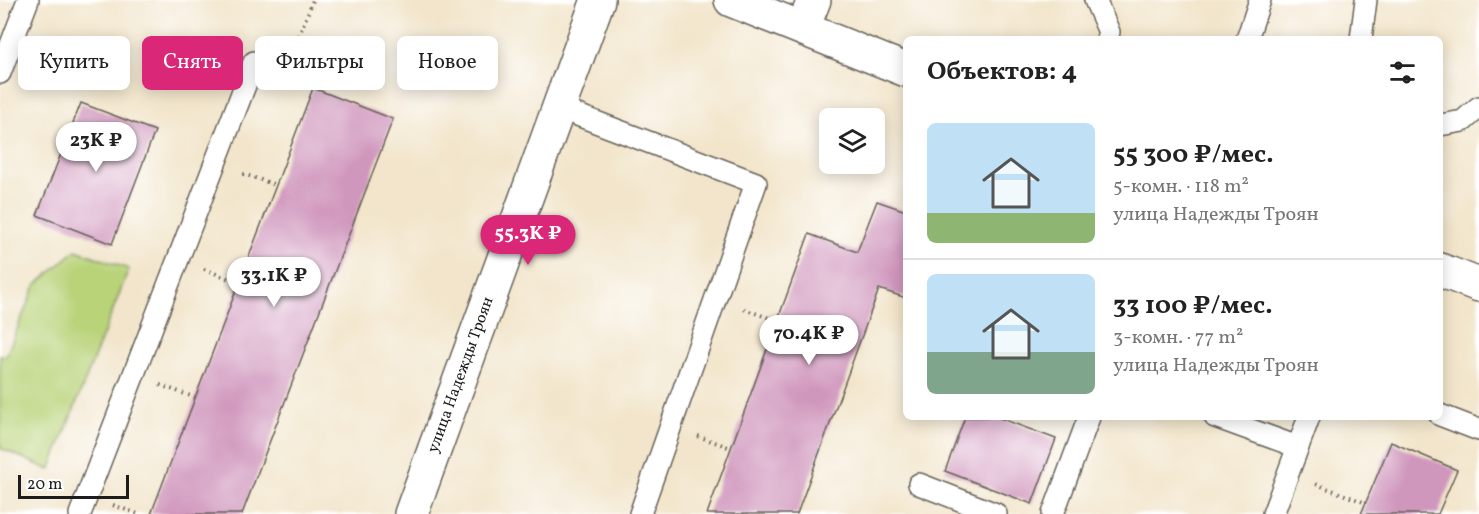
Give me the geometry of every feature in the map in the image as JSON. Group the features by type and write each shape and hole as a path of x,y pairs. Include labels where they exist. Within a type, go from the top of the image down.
{"street":[{"name":"улица Надежды Троян","path":"416,512 598,0"},
{"path":"731,0 809,14 903,68"},
{"path":"1443,271 1479,285"}],"lane":[{"path":"0,73 28,0"},
{"path":"1095,0 1109,32 1108,36"},
{"path":"1248,36 1260,0"},
{"path":"1361,36 1366,0"},
{"path":"80,514 254,62"},
{"path":"1443,124 1463,121 1479,107"},
{"path":"559,108 756,183 640,514"},
{"path":"1443,415 1479,430"},
{"path":"1053,514 1088,420"},
{"path":"1223,420 1298,447"},
{"path":"1273,514 1308,420"},
{"path":"919,484 996,514"}],"path":[{"path":"254,62 298,38 313,0"},
{"path":"178,260 239,283"},
{"path":"716,298 777,321"},
{"path":"133,375 196,398"},
{"path":"1288,473 1366,503"}],"green space":[{"path":"76,250 129,269 50,470 0,448 0,355 6,356 35,286"}],"building":[{"path":"312,90 318,90 393,119 242,514 151,514"},
{"path":"81,103 155,131 112,244 37,215"},
{"path":"877,201 903,210 903,297 879,289 797,514 707,514 809,234 857,252"},
{"path":"964,420 1005,420 1056,439 1032,504 945,471"},
{"path":"1391,442 1457,470 1438,514 1361,514"}]}
